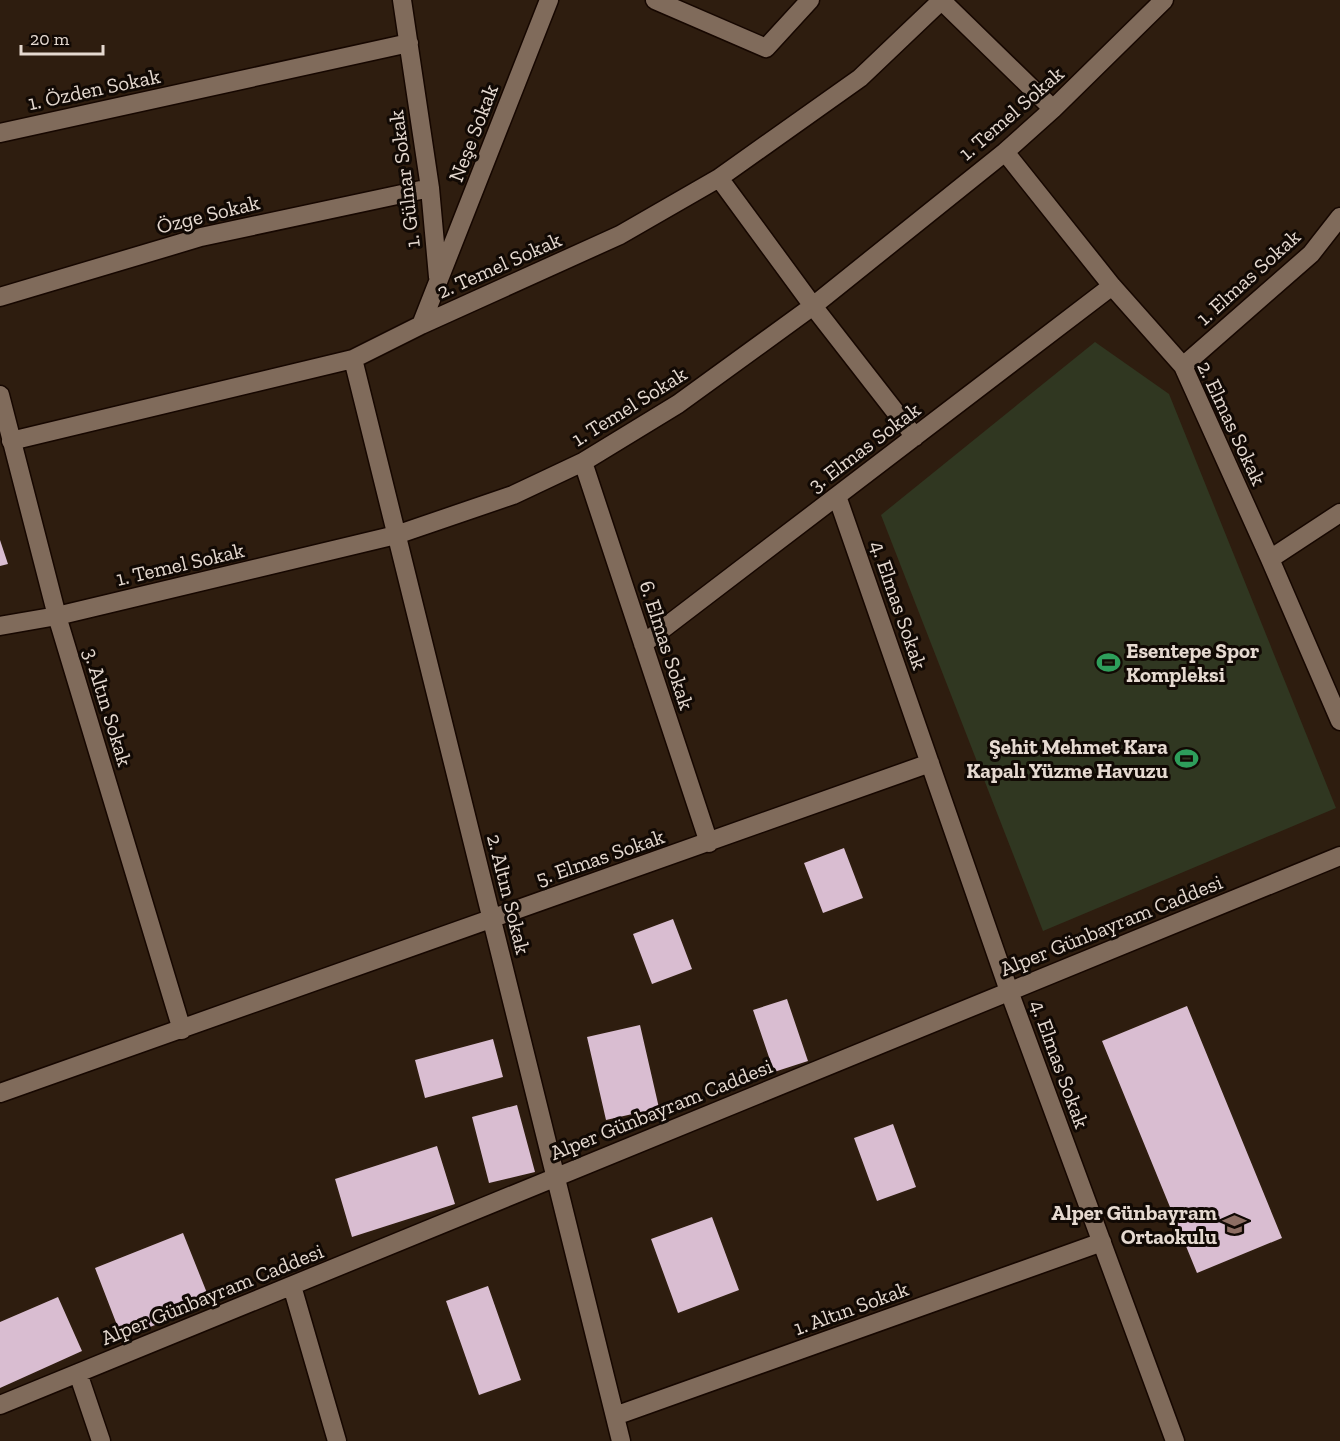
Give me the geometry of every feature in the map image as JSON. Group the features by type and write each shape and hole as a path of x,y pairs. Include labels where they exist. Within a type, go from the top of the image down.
{"street":[{"name":"1. Gülnar Sokak","path":"402,0 430,188 438,282"},
{"name":"Neşe Sokak","path":"421,325 549,0"},
{"path":"655,0 766,48 810,0"},
{"path":"942,0 1053,109"},
{"name":"2. Temel Sokak","path":"11,441 353,359 421,325 620,235 720,178 861,78 942,0"},
{"name":"1. Temel Sokak","path":"0,626 57,616 396,535 513,495 583,462 678,404 813,306 1005,152 1053,109 1164,0"},
{"name":"1. Özden Sokak","path":"0,133 410,44"},
{"name":"2. Elmas Sokak","path":"1005,152 1112,286 1182,366 1270,559 1340,721"},
{"path":"720,178 813,306 915,437"},
{"name":"Özge Sokak","path":"0,297 201,237 430,188"},
{"name":"1. Elmas Sokak","path":"1182,366 1311,254 1340,217"},
{"name":"3. Elmas Sokak","path":"643,644 1112,286"},
{"name":"2. Altın Sokak","path":"353,359 621,1441"},
{"name":"3. Altın Sokak","path":"0,395 57,616 182,1029"},
{"name":"6. Elmas Sokak","path":"583,462 708,843"},
{"name":"4. Elmas Sokak","path":"837,496 1009,991 1175,1441"},
{"path":"1270,559 1340,513"},
{"name":"5. Elmas Sokak","path":"0,1093 930,764"},
{"name":"Alper Günbayram Caddesi","path":"0,1406 1340,856"},
{"name":"1. Altın Sokak","path":"615,1416 1102,1242"},
{"path":"292,1286 337,1441"},
{"path":"78,1373 101,1441"}],"green space":[{"name":"Esentepe Spor Kompleksi","path":"1095,342 1169,394 1336,808 1043,931 881,515"}],"building":[{"path":"0,540 8,564 0,566"},
{"path":"844,848 863,898 823,913 804,863"},
{"path":"673,919 692,969 652,984 633,934"},
{"path":"787,999 808,1061 774,1072 753,1010"},
{"path":"1187,1006 1282,1238 1197,1273 1102,1041"},
{"path":"640,1025 659,1108 606,1120 587,1037"},
{"path":"493,1039 503,1077 425,1098 415,1060"},
{"path":"517,1105 535,1172 489,1183 472,1117"},
{"path":"893,1124 916,1187 877,1201 854,1138"},
{"path":"437,1146 455,1204 352,1237 335,1179"},
{"path":"712,1217 739,1290 678,1313 651,1239"},
{"path":"183,1233 211,1303 122,1338 95,1268"},
{"path":"488,1286 521,1380 479,1395 446,1301"},
{"path":"58,1297 82,1351 0,1388 0,1322"}],"place":[{"name":"Esentepe Spor Kompleksi","path":"1108,662"},
{"name":"Şehit Mehmet Kara Kapalı Yüzme Havuzu","path":"1186,758"},
{"name":"Alper Günbayram Ortaokulu","path":"1235,1224"}]}
